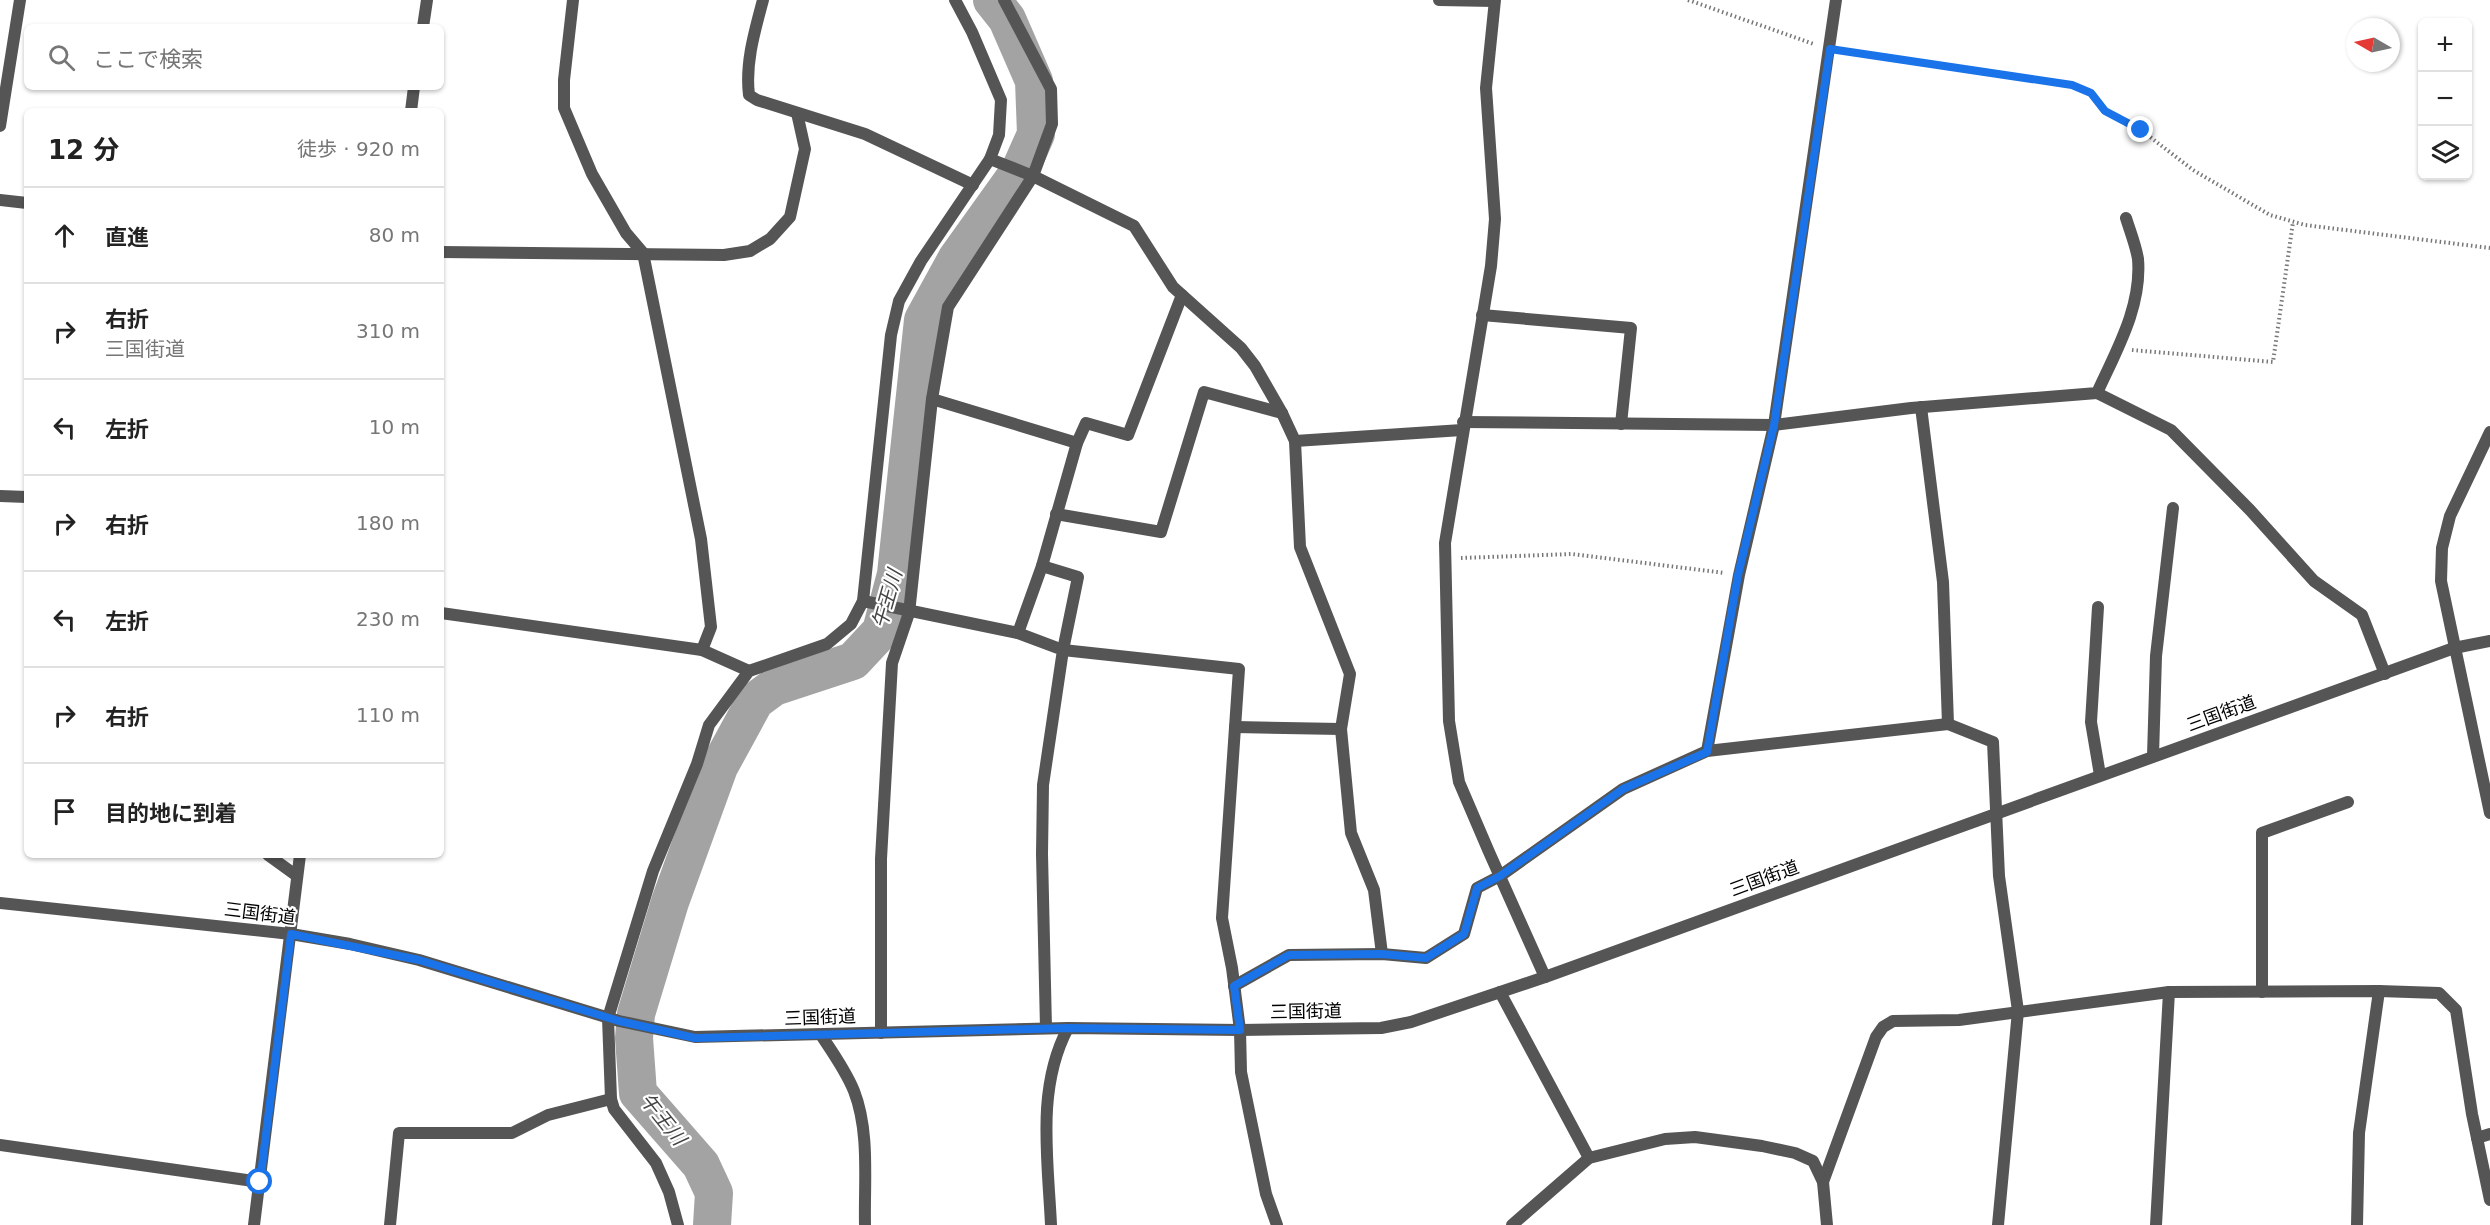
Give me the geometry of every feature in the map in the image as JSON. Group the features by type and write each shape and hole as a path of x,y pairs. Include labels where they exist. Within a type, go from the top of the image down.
{"street":[{"path":"0,126 20,0"},
{"path":"423,24 427,0"},
{"path":"573,0 564,80 564,108 592,174 626,233 643,253 700,539 711,627 702,650"},
{"path":"763,0 753,38 747,81 749,94 756,100 865,134 973,185"},
{"path":"678,1225 669,1192 656,1163 614,1109 611,1100 613,1019 653,871 698,764 709,725 749,671 827,644 851,624 866,603 891,335 899,301 921,261 973,185 994,161 999,135 1001,100 956,0"},
{"path":"881,1033 880,859 892,663 909,613 932,399 948,307 1033,176 1052,124 1051,89 1004,0"},
{"path":"1439,0 1494,1 1486,88 1495,219 1491,266 1445,543 1449,721 1460,782 1545,977"},
{"path":"1707,752 1738,575 1774,425 1836,0"},
{"path":"411,108 414,90"},
{"path":"444,252 724,255 750,251 770,239 790,216 805,149 797,113"},
{"path":"994,161 1033,176 1134,226 1173,287 1241,348 1255,366 1282,413 1295,441 1300,547 1350,674 1341,729 1351,833 1374,890 1382,954"},
{"path":"0,200 24,203"},
{"path":"2097,393 2130,319 2137,278 2138,258 2126,218"},
{"path":"1018,633 1042,566 1077,443 1086,423 1128,435 1182,296"},
{"path":"1482,315 1631,328 1621,424"},
{"path":"1056,514 1161,532 1204,392 1282,413"},
{"path":"1295,441 1463,426 1774,425 1922,408 2097,393 2171,430 2250,510 2314,580 2362,615 2385,674"},
{"path":"932,399 1077,443"},
{"path":"1922,408 1943,582 1948,724"},
{"path":"2490,432 2450,516 2442,548 2441,581 2490,813"},
{"path":"0,496 24,497"},
{"path":"2153,756 2156,656 2173,508"},
{"path":"1042,566 1078,577 1063,650 1043,785 1042,854 1046,1028"},
{"path":"866,603 1018,633 1063,650 1239,669 1222,918 1240,1030 1241,1072 1266,1194 1277,1225"},
{"path":"2098,607 2091,722 2100,775"},
{"path":"444,613 702,650 749,671"},
{"name":"三国街道","path":"0,903 291,934 419,960 613,1019 695,1038 1046,1028 1240,1030 1381,1028 1412,1022 1545,977 2454,648 2490,641"},
{"path":"1234,986 1289,955 1382,954 1426,958 1464,934 1477,888 1500,876 1623,789 1707,752 1948,724 1993,742 1999,876 2018,1011 1998,1225"},
{"path":"1235,727 1341,729"},
{"path":"2262,992 2262,833 2348,802"},
{"path":"272,858 297,876"},
{"path":"254,1225 300,858"},
{"path":"2357,1225 2359,1134 2379,991"},
{"path":"1823,1182 1876,1037 1883,1027 1893,1021 1959,1020 2169,992 2379,991 2439,993 2456,1010 2477,1138 2490,1200"},
{"path":"1500,992 1589,1158"},
{"path":"2156,1225 2169,992"},
{"path":"1051,1225 1048,1087 1052,1064 1068,1028"},
{"path":"821,1035 846,1074 855,1094 863,1125 865,1225"},
{"path":"390,1225 399,1133 512,1133 548,1115 611,1100"},
{"path":"2477,1138 2490,1134"},
{"path":"1512,1225 1589,1158 1665,1139 1695,1137 1795,1153 1813,1161 1823,1182 1826,1225"},
{"path":"0,1145 260,1182"}],"path":[{"path":"1688,0 1830,49 2072,85 2091,93 2105,111 2141,130 2193,170 2270,215 2293,222 2490,248"},
{"path":"2116,350 2154,350 2273,362 2293,222"},
{"path":"1445,558 1572,554 1738,575"}],"waterway":[{"name":"午王川","path":"712,1225 714,1193 701,1165 638,1093 634,1038 636,1014 670,902 719,767 755,701 774,687 853,661 881,631 896,574 923,320 957,258 1020,170 1036,134 1034,81 1007,19 992,0"}],"route":[{"path":"260,1182 291,934 350,944 419,960 619,1021 695,1038 1068,1028 1240,1030 1234,986 1289,955 1382,954 1426,958 1464,934 1477,888 1500,876 1623,789 1707,752 1738,575 1774,425 1830,49 2072,85 2091,93 2105,111 2141,130"}]}
